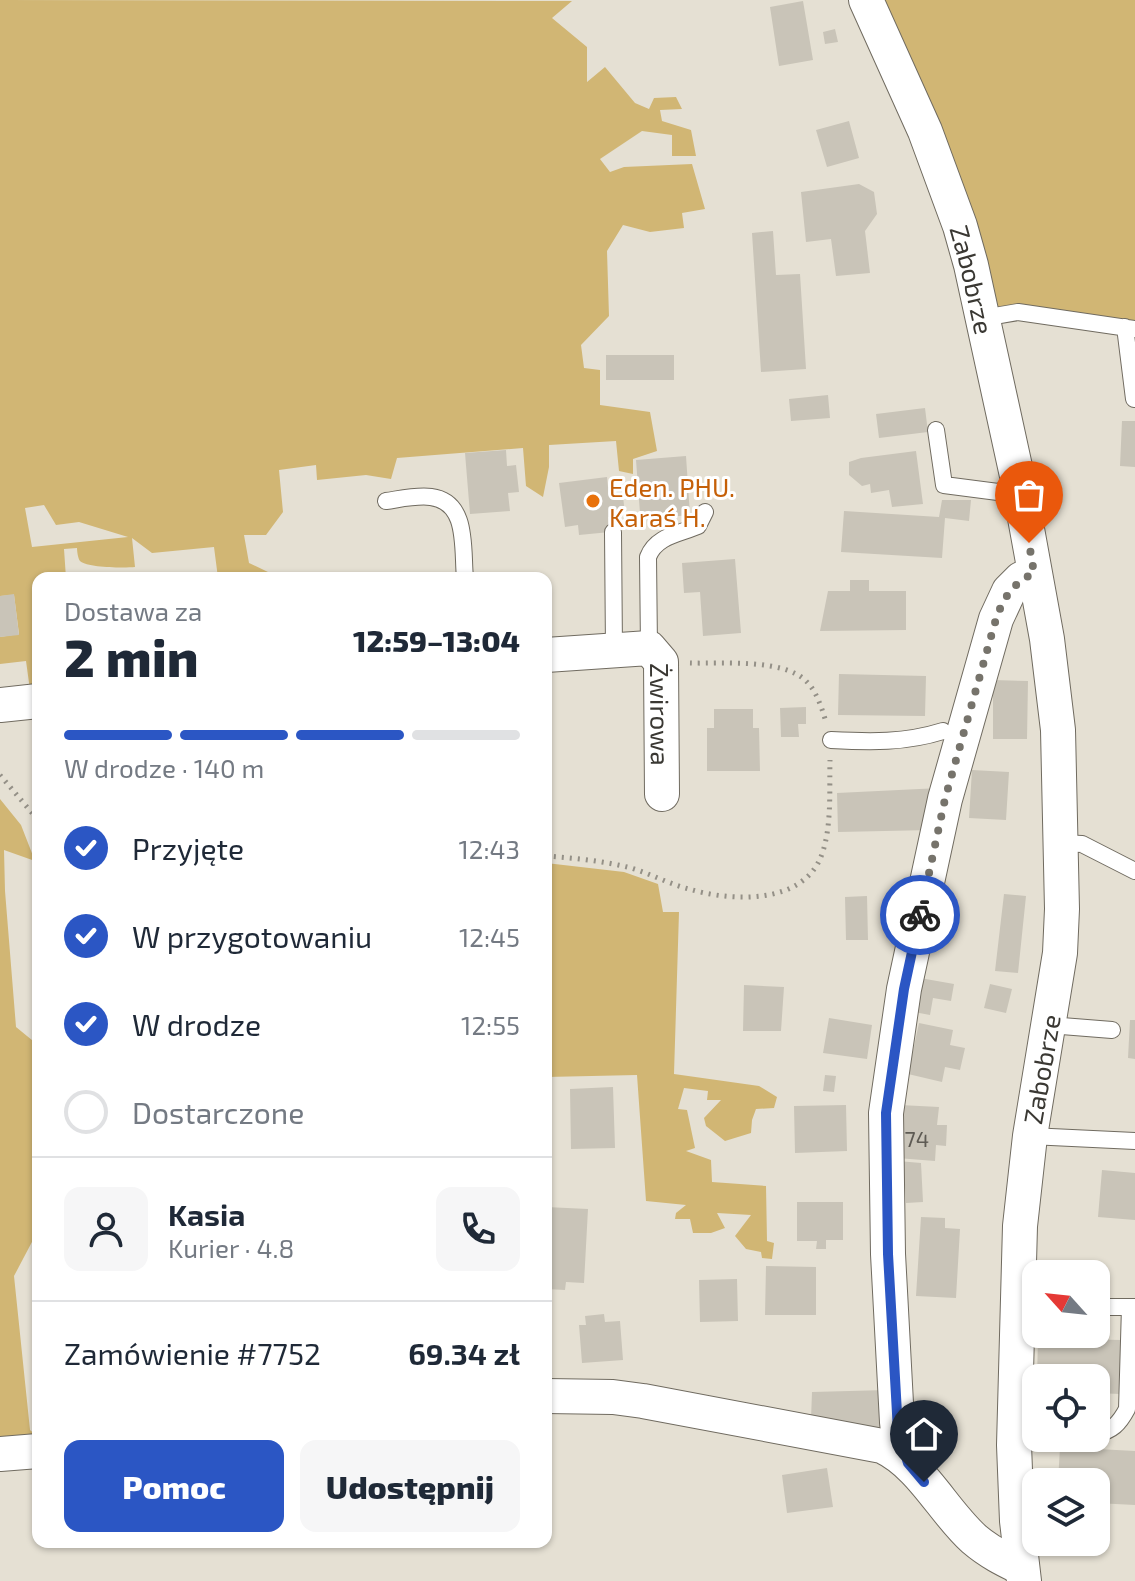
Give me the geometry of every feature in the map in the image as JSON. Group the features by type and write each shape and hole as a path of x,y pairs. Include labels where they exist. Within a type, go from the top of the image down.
{"street":[{"name":"Zabobrze","path":"866,0 930,144 960,226 1019,485 1016,578 996,619 945,799 904,989 888,1099 888,1254 897,1422 899,1441 908,1463"},
{"name":"Zabobrze","path":"1016,578 1047,639 1057,716 1061,843 1060,953 1030,1136 1020,1226 1023,1260"},
{"name":"Żwirowa","path":"552,655 614,650 655,655 662,794"},
{"path":"0,705 32,702"},
{"name":"Zabobrze","path":"1023,1348 1014,1445 1023,1574"},
{"name":"Zabobrze","path":"552,1396 643,1401 882,1446 908,1463 973,1538 1023,1574"},
{"path":"0,1454 32,1451"}],"lane":[{"path":"983,318 1018,312 1130,328 1134,399"},
{"path":"936,430 944,485 998,492 1019,485"},
{"path":"386,501 428,496 452,506 460,520 464,572"},
{"path":"655,655 648,557 659,541 698,526 705,512"},
{"path":"613,532 614,650"},
{"path":"831,740 882,742 913,739 943,731"},
{"path":"1061,843 1082,844 1135,871"},
{"path":"1049,1025 1112,1030"},
{"path":"1030,1136 1135,1141"},
{"path":"1110,1307 1133,1307 1127,1409 1120,1422 1110,1430"}],"path":[{"path":"552,857 620,865 693,891 755,898 788,890 812,873 822,854 827,833 831,740 822,707 807,681 779,666 655,655"},
{"path":"0,775 32,813"}],"shaded area":[{"path":"0,0 572,1 552,18 587,47 587,82 605,67 635,103 649,109 654,98 676,97 682,109 660,110 662,121 691,130 696,156 672,156 672,135 642,131 600,159 610,172 624,167 692,164 705,209 682,213 684,228 650,232 623,225 607,251 609,316 581,345 584,368 600,370 600,405 650,412 657,451 633,459 633,474 619,471 616,441 549,445 549,467 543,497 526,486 523,448 397,458 391,479 366,475 317,480 316,465 279,470 283,512 266,535 244,535 249,563 268,572 217,572 214,547 152,553 132,538 135,567 84,563 79,560 77,548 64,549 66,572 32,572 32,690 26,661 0,664 0,637 19,634 14,595 0,596","holes":["44,505 56,525 79,522 128,537 32,547 25,508"]},
{"path":"866,0 1135,0 1135,329 1018,312 983,318"},
{"path":"0,799 21,825 32,853 32,860 4,850 16,1027 32,1040 32,1242 14,1276 32,1438 0,1446"},
{"path":"552,864 624,872 658,884 663,912 679,912 674,1074 759,1086 777,1097 774,1108 756,1109 751,1133 725,1141 706,1126 704,1118 721,1100 707,1100 708,1091 684,1088 678,1109 687,1110 695,1148 686,1151 711,1160 712,1182 766,1186 767,1241 774,1243 772,1259 762,1258 761,1252 746,1249 735,1236 751,1215 717,1213 725,1228 711,1233 693,1233 690,1219 675,1219 676,1213 686,1205 646,1201 637,1075 552,1077"}],"building":[{"path":"803,1 813,60 779,66 770,7"},
{"path":"835,29 838,42 825,44 823,32"},
{"path":"849,121 859,158 827,167 816,130"},
{"path":"859,184 874,192 877,214 865,231 870,273 836,276 831,239 806,242 801,192"},
{"path":"773,231 776,275 800,274 806,369 761,372 752,233"},
{"path":"606,355 674,355 674,380 606,380"},
{"path":"828,395 830,418 791,421 789,399"},
{"path":"925,408 928,432 879,438 876,414"},
{"path":"1122,421 1135,421 1135,467 1120,466"},
{"path":"506,450 507,466 516,465 519,492 508,493 510,511 470,514 465,453"},
{"path":"916,451 923,504 892,507 889,490 871,493 870,484 862,486 849,475 849,462"},
{"path":"686,456 690,515 657,518 656,512 640,513 636,460"},
{"name":"Eden. PHU. Karaś H.","path":"607,477 608,487 622,486 625,515 608,517 610,532 579,535 578,525 565,527 559,483"},
{"path":"942,500 971,500 969,521 945,518 942,558 841,552 844,511 939,517"},
{"path":"735,559 741,633 703,636 700,592 684,593 682,563"},
{"path":"850,580 869,580 869,591 906,591 906,630 820,631 828,591 850,591"},
{"path":"14,594 19,635 0,637 0,596"},
{"path":"839,674 926,676 925,716 838,715"},
{"path":"993,680 1028,681 1027,739 993,739"},
{"path":"806,707 806,724 798,724 799,737 781,737 780,708"},
{"path":"714,709 753,709 753,728 759,728 760,771 707,771 707,728 714,728"},
{"path":"972,770 1009,772 1006,820 969,818"},
{"path":"940,788 931,830 838,832 837,793"},
{"path":"1004,894 1026,896 1018,973 995,971"},
{"path":"867,896 868,940 846,940 845,897"},
{"path":"920,978 954,984 951,1001 933,998 930,1015 914,1012"},
{"path":"990,984 1012,989 1006,1013 984,1008"},
{"path":"744,985 784,987 781,1031 743,1031"},
{"path":"829,1018 872,1025 867,1059 823,1053"},
{"path":"1130,1020 1135,1020 1135,1059 1128,1058"},
{"path":"919,1023 953,1030 950,1045 965,1048 960,1070 945,1067 942,1082 908,1074"},
{"path":"825,1075 836,1076 834,1092 823,1091"},
{"path":"613,1087 615,1148 571,1149 570,1089"},
{"path":"846,1105 847,1151 795,1153 794,1106"},
{"path":"900,1105 939,1107 937,1125 947,1125 946,1146 936,1145 935,1161 897,1158"},
{"path":"898,1161 921,1163 923,1202 906,1203 905,1186 898,1186"},
{"path":"1102,1170 1135,1173 1135,1220 1098,1217"},
{"path":"797,1202 843,1202 843,1240 826,1240 826,1249 816,1249 817,1241 797,1241"},
{"path":"552,1207 588,1209 584,1283 566,1282 565,1290 552,1289"},
{"path":"921,1217 945,1218 945,1228 960,1229 956,1298 916,1296"},
{"path":"766,1266 816,1267 816,1315 765,1315"},
{"path":"737,1279 738,1321 700,1322 699,1280"},
{"path":"604,1314 605,1322 620,1321 623,1360 582,1363 579,1325 586,1325 585,1316"},
{"path":"1110,1340 1121,1340 1120,1394 1110,1394 1110,1364 1037,1364 1038,1348 1110,1348"},
{"path":"887,1390 890,1430 811,1419 812,1392"},
{"path":"1135,1451 1135,1505 1110,1504 1110,1468 1059,1468 1060,1452"},
{"path":"827,1468 833,1507 787,1513 782,1475"}],"way so far":[{"path":"920,915 945,799 996,619 1009,591 1021,579 1034,573 1029,543"}],"place":[{"name":"Eden. PHU. Karaś H.","path":"593,501"}],"route":[{"path":"920,915 891,1072 886,1113 886,1165 899,1441 908,1463 924,1482"}]}
